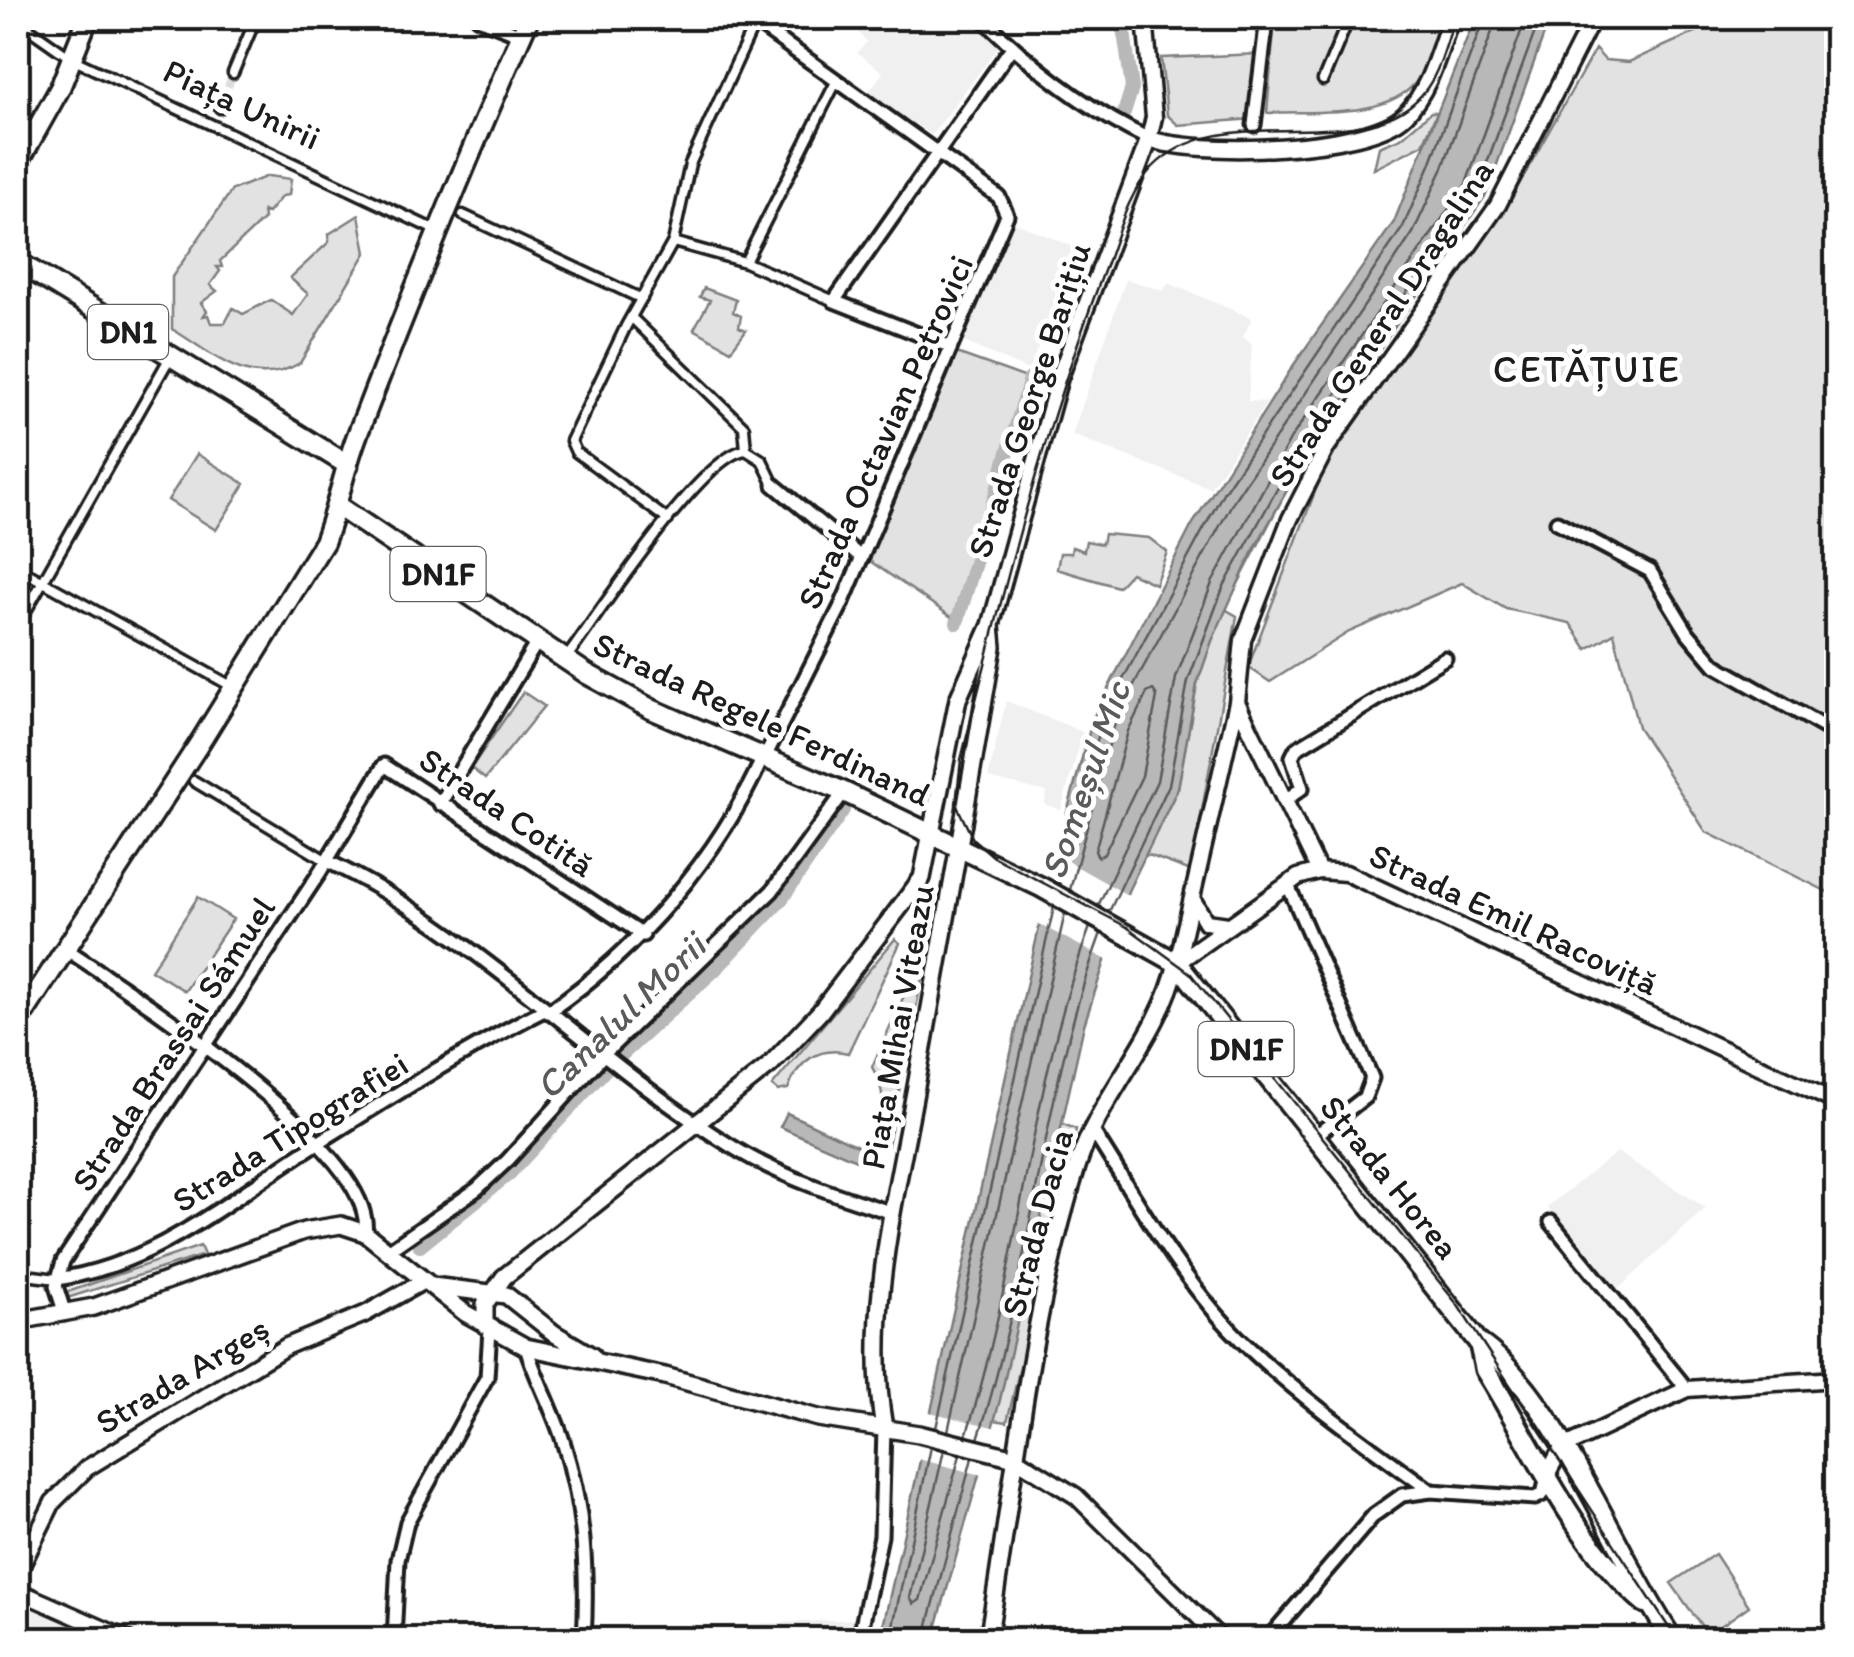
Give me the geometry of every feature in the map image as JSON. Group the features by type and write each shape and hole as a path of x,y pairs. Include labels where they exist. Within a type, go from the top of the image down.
{"main road":[{"path":"18,163 72,59 88,18"},
{"path":"1149,139 1181,146 1348,142 1394,124 1422,92 1451,18"},
{"path":"18,1022 324,542 340,507 348,465 437,229 525,26"},
{"name":"Strada George Barițiu","path":"931,835 958,699 991,625 1059,379 1149,139"},
{"name":"DN1","path":"18,262 169,359 348,465"},
{"name":"Strada Regele Ferdinand","path":"340,507 564,660 652,709 844,792 960,851"},
{"name":"Strada George Barițiu","path":"960,851 993,646 991,625"},
{"name":"Piața Mihai Viteazu","path":"490,1294 516,1266 700,1124 770,1064 836,993 916,888 926,868 931,835"},
{"name":"Piața Mihai Viteazu","path":"884,1428 877,1330 894,1213 960,851"},
{"name":"Strada Horea","path":"960,851 1041,886 1177,963 1479,1343 1503,1358 1564,1449 1673,1640"},
{"name":"Strada Dacia","path":"988,1640 1014,1458 1070,1191 1091,1128 1159,1018 1177,963"},
{"path":"18,1320 65,1314 140,1293 304,1231 341,1226 364,1233 488,1327 526,1347 604,1362 818,1418 919,1434 1014,1458"},
{"path":"428,1283 514,1300 554,1334 604,1362"},
{"path":"488,1327 490,1294"},
{"name":"Strada Horea","path":"1479,1343 1486,1370 1606,1567 1653,1610"}],"street":[{"path":"233,73 256,18"},
{"path":"478,18 525,26"},
{"path":"982,18 1012,47 1106,118 1149,139 1154,115 1145,18"},
{"path":"1254,125 1267,18"},
{"path":"1323,80 1349,18"},
{"name":"Strada General Dragalina","path":"1177,963 1236,702 1238,659 1248,620 1302,493 1328,448 1498,205 1593,18"},
{"name":"Piața Unirii","path":"18,21 72,59 437,229"},
{"path":"668,520 571,447 673,242 690,164 754,23 937,152"},
{"path":"834,301 1012,47"},
{"path":"745,262 836,82"},
{"path":"220,108 224,98"},
{"name":"Strada Octavian Petrovici","path":"764,757 862,558 1007,214 999,197 937,152"},
{"path":"463,215 642,298"},
{"path":"673,242 745,262 951,346"},
{"path":"632,318 744,427 746,450"},
{"path":"18,625 169,359"},
{"path":"564,660 702,478 731,454 746,450 762,460 773,480 862,558"},
{"path":"1557,522 1650,571 1688,633 1715,666 1836,734"},
{"path":"18,568 234,688"},
{"path":"440,804 537,642"},
{"path":"1286,800 1302,788 1292,758 1296,748 1445,658"},
{"path":"1236,702 1318,871"},
{"name":"Strada Tipografiei","path":"57,1279 116,1268 160,1246 319,1142 591,983 642,936 711,844 764,757"},
{"name":"Strada Cotită","path":"327,862 384,765 642,936"},
{"path":"194,781 327,862 431,918 546,1011 700,1124"},
{"path":"388,1250 493,1176 607,1054 772,891 844,792"},
{"name":"Strada Brassai Sámuel","path":"57,1279 62,1262 327,862"},
{"name":"Strada Emil Racoviță","path":"1177,963 1287,883 1318,871 1346,874 1379,886 1836,1102"},
{"path":"1287,883 1372,1078 1365,1097 1315,1136"},
{"path":"1193,900 1206,922 1229,925"},
{"path":"66,949 205,1045 319,1142 365,1210 364,1233"},
{"name":"Piața Mihai Viteazu","path":"700,1124 733,1147 810,1184 894,1213"},
{"path":"1091,1128 1172,1256 1243,1342 1310,1403 1432,1491"},
{"path":"1551,1222 1687,1389"},
{"path":"18,1274 57,1279 65,1314"},
{"name":"Strada Argeș","path":"18,1573 54,1502 87,1468 272,1354 428,1283"},
{"path":"394,1640 402,1540 432,1471 487,1377 488,1327"},
{"path":"526,1347 563,1441 581,1511 587,1568 584,1640"},
{"path":"1268,1640 1374,1515 1402,1494 1432,1491 1535,1498 1543,1494 1548,1473 1564,1449 1687,1389 1743,1382 1836,1379"},
{"path":"859,1640 881,1536 884,1428"},
{"path":"1014,1458 1076,1496 1222,1640"},
{"path":"18,1591 129,1640"}],"shaded area":[{"path":"855,18 967,18 998,47 932,135 868,93 883,72 857,53 867,42 850,23"},
{"path":"1275,18 1443,18 1425,68 1403,94 1367,108 1346,111 1267,113"},
{"path":"1727,18 1836,18 1836,896 1706,832 1638,727 1614,633 1587,649 1570,623 1506,609 1462,583 1349,632 1270,682 1248,667 1324,468 1507,206 1595,49 1605,60 1629,62"},
{"path":"1260,54 1252,119 1178,125 1167,115 1161,58"},
{"path":"1431,112 1437,112 1423,144 1374,169 1379,147 1401,138"},
{"path":"268,176 291,179 289,195 282,196 268,213 263,211 264,219 220,261 222,267 217,267 220,271 210,285 217,291 201,303 207,311 203,316 208,315 211,323 225,323 233,308 243,314 271,300 293,315 308,294 290,278 329,242 329,234 359,215 366,253 300,363 265,373 233,366 172,329 172,277 232,190"},
{"path":"1011,221 1081,250 1028,370 957,339"},
{"path":"1126,279 1164,291 1168,283 1252,318 1243,337 1252,345 1248,401 1267,402 1210,488 1072,435"},
{"path":"704,288 736,300 733,312 741,316 739,327 746,330 731,350 694,329 710,300 700,297"},
{"path":"951,351 1032,380 956,620 864,557"},
{"path":"197,454 245,484 216,530 168,500"},
{"path":"1281,501 1225,609 1237,616 1191,871 1146,854 1178,788 1197,684 1187,672"},
{"path":"1104,534 1149,538 1167,552 1155,584 1131,573 1118,587 1057,569 1060,553 1071,553 1072,547 1084,551 1086,541 1102,544"},
{"path":"523,692 544,706 485,779 471,768"},
{"path":"1006,701 1083,732 1061,810 1044,804 1047,792 988,778"},
{"path":"198,897 233,919 185,991 151,970"},
{"path":"895,939 900,943 848,1053 828,1052 811,1058 788,1089 778,1091 772,1086"},
{"path":"924,951 927,954 888,1145 872,1132 882,1100 880,1083 872,1067"},
{"path":"1060,1123 1076,1129 1007,1422 994,1420"},
{"path":"1617,1152 1706,1208 1615,1292 1547,1207"},
{"path":"200,1246 204,1255 61,1300 59,1295"},
{"path":"1715,1554 1749,1606 1708,1635 1671,1583"},
{"path":"22,1603 109,1639 18,1639"},
{"path":"855,1619 851,1639 645,1639 653,1629"}],"water":[{"name":"Someșul Mic","path":"1475,18 1550,18 1486,195 1309,451 1251,555 1212,641 1197,684 1178,788 1128,891 1084,1025 1000,1400 933,1639 880,1640 1055,856 1093,718 1192,525 1293,366 1394,222"},
{"path":"787,1113 864,1149 858,1161 780,1127"}],"pier":[{"path":"1051,852 1131,897 1107,960 1035,922"},
{"path":"925,1411 997,1428 982,1475 914,1458"}],"waterway":[{"name":"Canalul Morii","path":"1122,18 1132,88 1124,113"},
{"name":"Canalul Morii","path":"957,623 1030,379"},
{"name":"Canalul Morii","path":"420,1246 510,1173 606,1069 719,966 781,900 843,810"}],"tunnel":[{"path":"224,98 233,73"}],"tram line":[{"path":"1455,18 1432,80 1402,111 1371,124 1334,129 1217,135 1182,146 1143,179 1118,231 1043,452 961,760 956,804 973,839 994,857 1127,927 1190,973 1457,1304 1677,1640"}],"district":[{"name":"CETĂȚUIE","path":"1587,369"}]}
